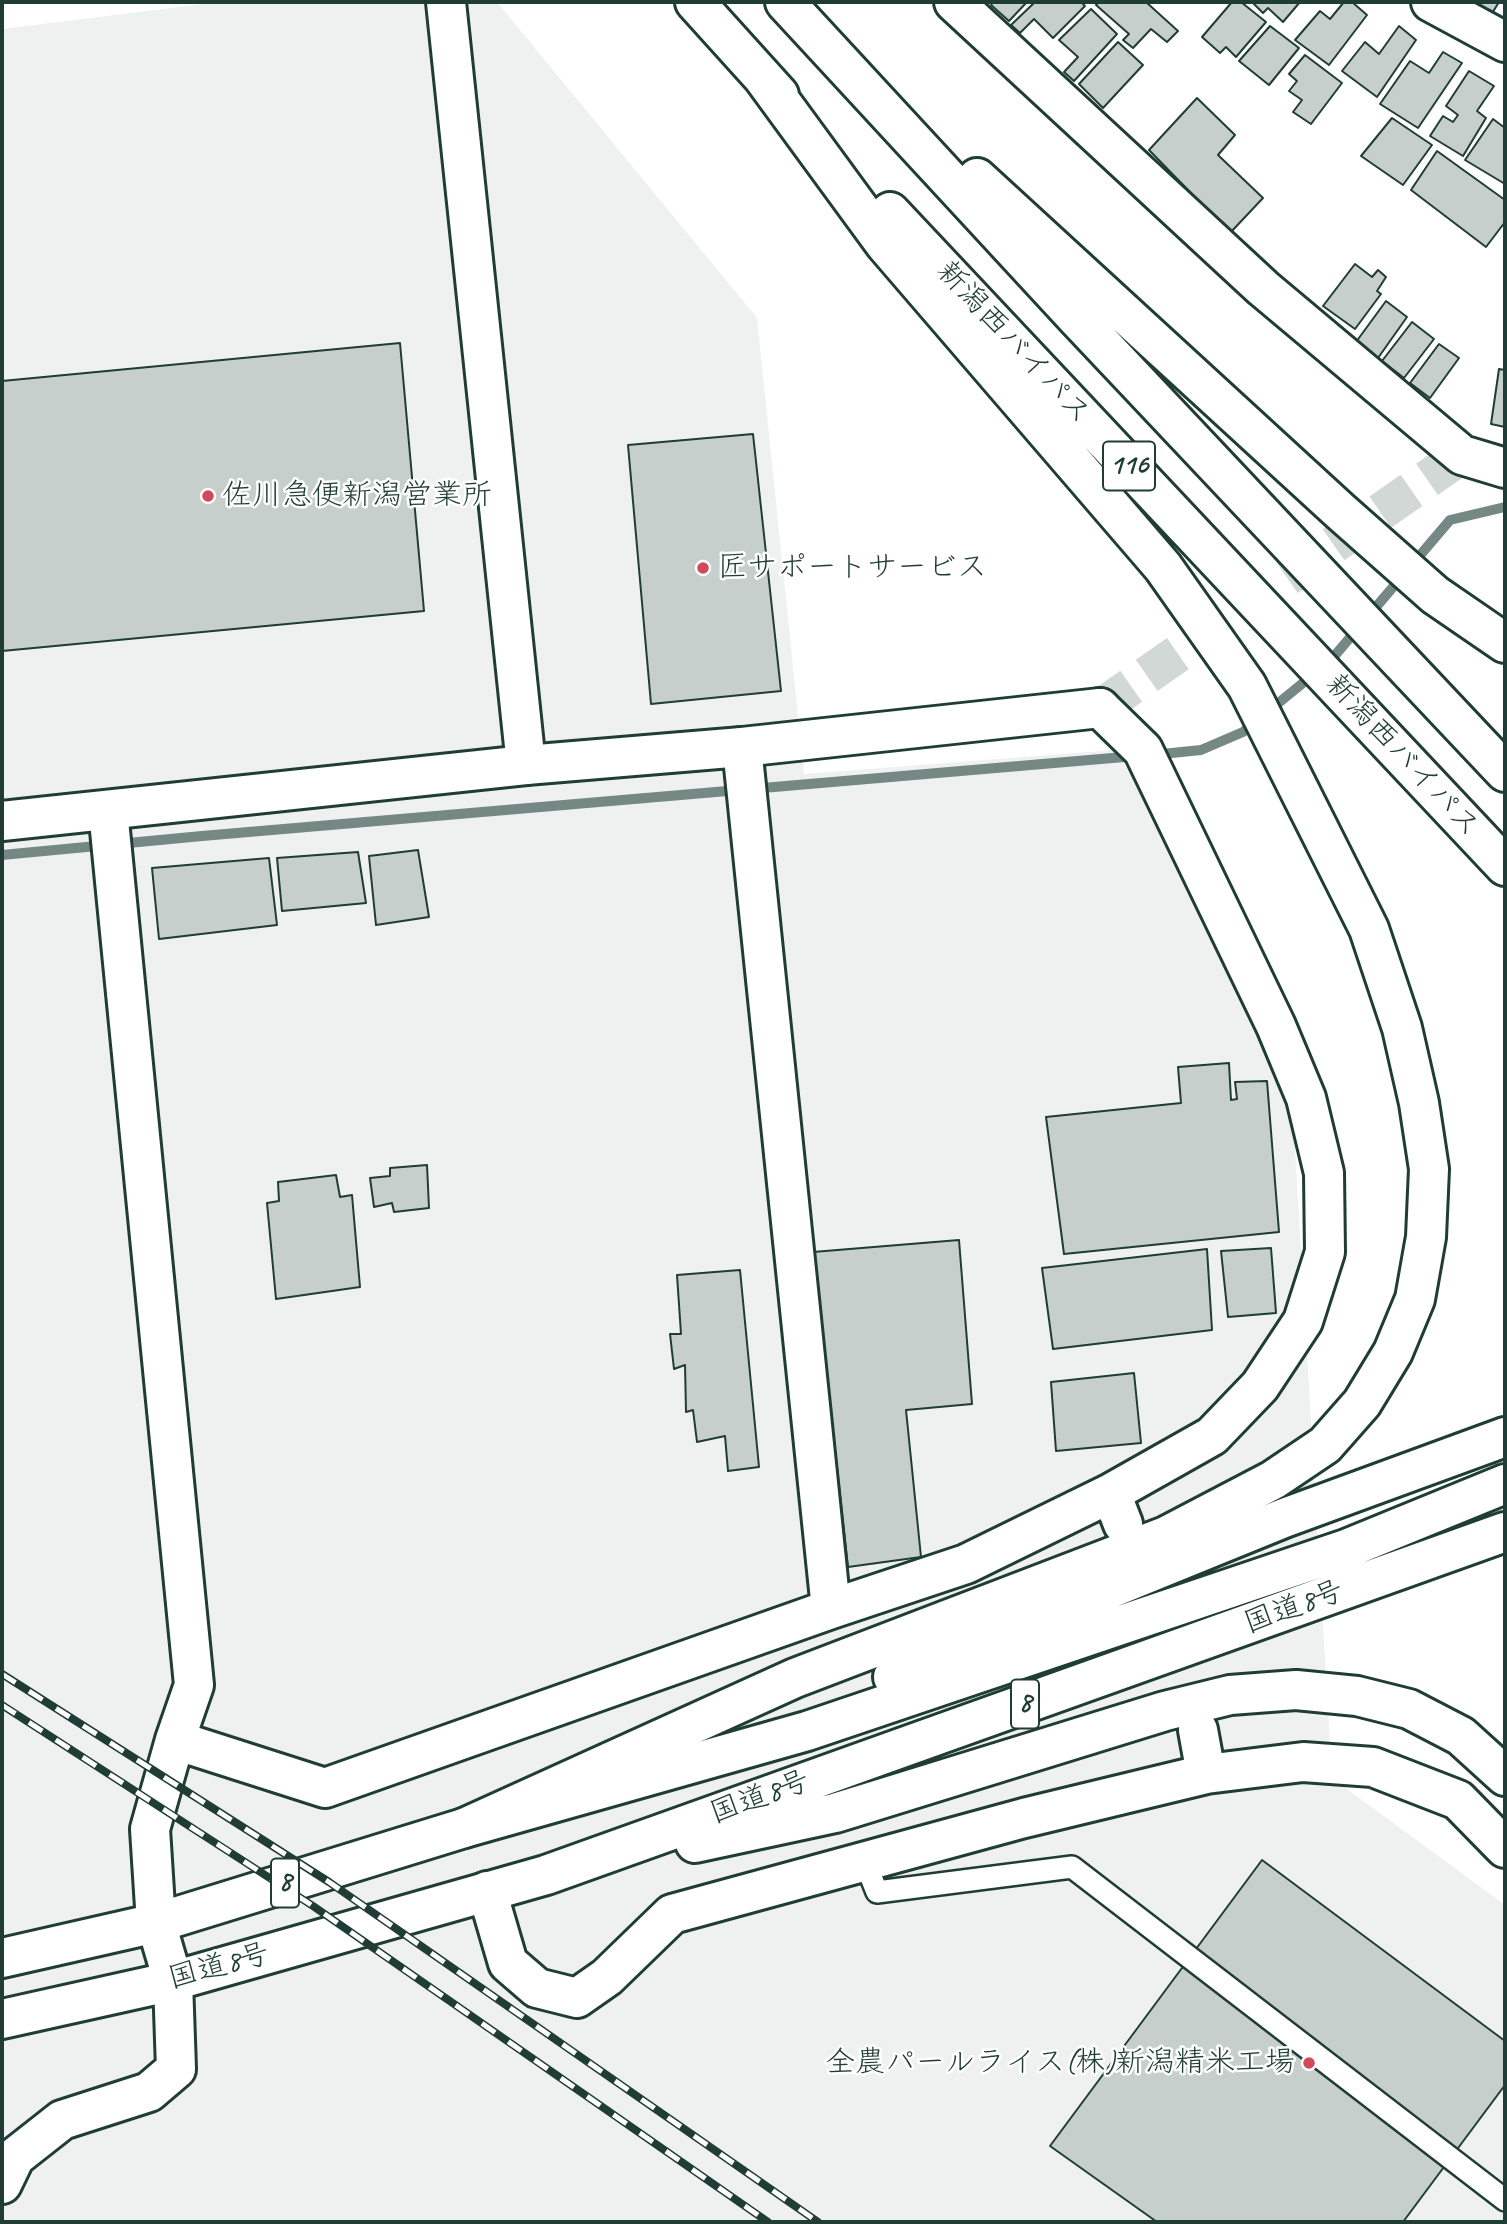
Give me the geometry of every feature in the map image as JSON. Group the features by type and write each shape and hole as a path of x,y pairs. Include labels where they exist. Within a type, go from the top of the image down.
{"main road":[{"path":"446,2 526,765"},
{"name":"新潟西バイパス","path":"695,2 1502,864"},
{"name":"116","path":"785,2 1076,317 1505,772"},
{"path":"954,2 1263,289 1462,454 1505,468"},
{"path":"1431,2 1505,42"},
{"name":"116","path":"815,36 1032,226 1340,511 1435,595 1505,643"},
{"path":"464,1828 795,1678 1166,1535 1273,1480 1325,1445 1362,1403 1392,1352 1415,1299 1426,1237 1429,1169 1419,1103 1398,1015 1369,929 1247,685 1163,567 885,244 762,76"},
{"path":"2,821 526,765 742,747 1101,708 1143,750 1276,1026 1306,1098 1324,1173 1325,1252 1303,1321 1260,1386 1212,1436 1117,1509 325,1788 175,1740"},
{"path":"742,747 831,1609"},
{"path":"2,2184 15,2157 62,2120 149,2092 176,2069 173,1981 156,1923 150,1829 194,1685 108,810"},
{"name":"8","path":"567,1800 804,1713 1284,1518 1505,1437"},
{"name":"国道8号","path":"2,1958 156,1923 464,1828 807,1731 1346,1549 1505,1484"},
{"name":"国道8号","path":"2,2019 173,1981 546,1875 1505,1532"},
{"name":"8","path":"546,1875 835,1813 1165,1711 1230,1695 1296,1690 1357,1696 1409,1709 1461,1736 1505,1776"},
{"path":"1198,1730 1206,1774"},
{"path":"487,1891 508,1963 537,1988 577,1998 607,1977 671,1914 1024,1818 1206,1774 1304,1762 1373,1768 1458,1800 1505,1848"}],"lane":[{"path":"865,1862 877,1892 1072,1867 1505,2200"}],"shaded area":[{"path":"219,2 497,2 757,318 804,774 1115,750 1161,822 1265,1025 1294,1133 1332,1778 1505,1905 1505,2222 2,2222 2,29"}],"building":[{"path":"993,2 1027,2 1009,21 991,5"},
{"path":"1035,2 1081,2 1085,6 1053,38 1034,19 1020,33 1011,25"},
{"path":"1099,2 1146,2 1178,31 1167,42 1151,29 1133,48 1123,40 1129,34 1096,5"},
{"path":"1232,2 1241,2 1266,22 1236,57 1226,47 1220,53 1202,37"},
{"path":"1252,2 1300,2 1283,22 1268,8 1263,13"},
{"path":"1344,2 1352,2 1367,15 1329,65 1295,40 1320,11 1330,19"},
{"path":"1468,2 1499,2 1491,15"},
{"path":"1091,9 1117,34 1074,81 1064,72 1078,57 1059,40"},
{"path":"1270,26 1299,48 1269,85 1239,61"},
{"path":"1399,26 1416,40 1377,97 1342,71 1365,42 1379,54"},
{"path":"1118,42 1143,65 1103,108 1079,84"},
{"path":"1443,52 1462,63 1418,128 1380,104 1410,61 1429,73"},
{"path":"1305,55 1342,83 1311,124 1293,112 1302,100 1289,91 1297,81 1289,74"},
{"path":"1469,71 1494,86 1477,111 1486,118 1463,156 1430,136 1443,116 1453,122 1458,115 1446,106"},
{"path":"1197,98 1235,135 1218,155 1263,198 1230,233 1149,150"},
{"path":"1392,118 1432,145 1403,185 1361,156"},
{"path":"1493,119 1505,128 1505,184 1465,160"},
{"path":"1437,151 1505,200 1505,222 1486,247 1411,190"},
{"path":"1355,264 1372,277 1378,270 1386,277 1377,291 1381,294 1355,329 1323,306"},
{"path":"1386,301 1407,317 1378,358 1356,342"},
{"path":"1412,322 1434,339 1404,378 1382,361"},
{"name":"佐川急便新潟営業所","path":"400,343 424,611 2,651 2,381"},
{"path":"1439,344 1459,358 1430,398 1410,383"},
{"path":"1499,369 1505,370 1505,427 1491,424"},
{"name":"匠サポートサービス","path":"753,434 781,691 651,704 628,445"},
{"path":"418,850 429,917 376,925 369,856"},
{"path":"358,852 366,903 282,911 277,858"},
{"path":"269,858 277,925 159,939 152,868"},
{"path":"1229,1063 1231,1100 1237,1099 1235,1082 1267,1081 1279,1232 1064,1254 1046,1117 1181,1103 1178,1067"},
{"path":"427,1165 429,1208 394,1212 392,1203 374,1207 370,1178 390,1176 390,1168"},
{"path":"336,1175 340,1197 352,1195 360,1287 276,1299 267,1203 279,1201 278,1182"},
{"path":"959,1240 972,1404 906,1410 921,1557 848,1567 813,1252"},
{"path":"1271,1248 1276,1313 1228,1317 1221,1251"},
{"path":"1207,1249 1212,1330 1053,1349 1042,1268"},
{"path":"740,1270 759,1467 728,1471 725,1436 697,1442 693,1410 686,1412 685,1365 674,1369 670,1334 681,1334 677,1275"},
{"path":"1134,1373 1141,1443 1056,1451 1051,1382"},
{"name":"全農パールライス(株)新潟精米工場","path":"1262,1860 1505,2041 1505,2085 1403,2222 1157,2222 1050,2146"}],"waterway":[{"path":"1152,755 1201,750 1243,732 1331,660 1450,520 1505,507"},
{"path":"2,855 1136,756"}],"tunnel":[{"path":"1100,708 1462,455"},
{"path":"1144,1582 1198,1730"}],"railway":[{"path":"2,1674 329,1882 818,2222"},
{"path":"2,1705 313,1906 768,2222"}],"place":[{"name":"佐川急便新潟営業所","path":"208,496"},
{"name":"匠サポートサービス","path":"703,568"},
{"name":"全農パールライス(株)新潟精米工場","path":"1309,2063"}]}
